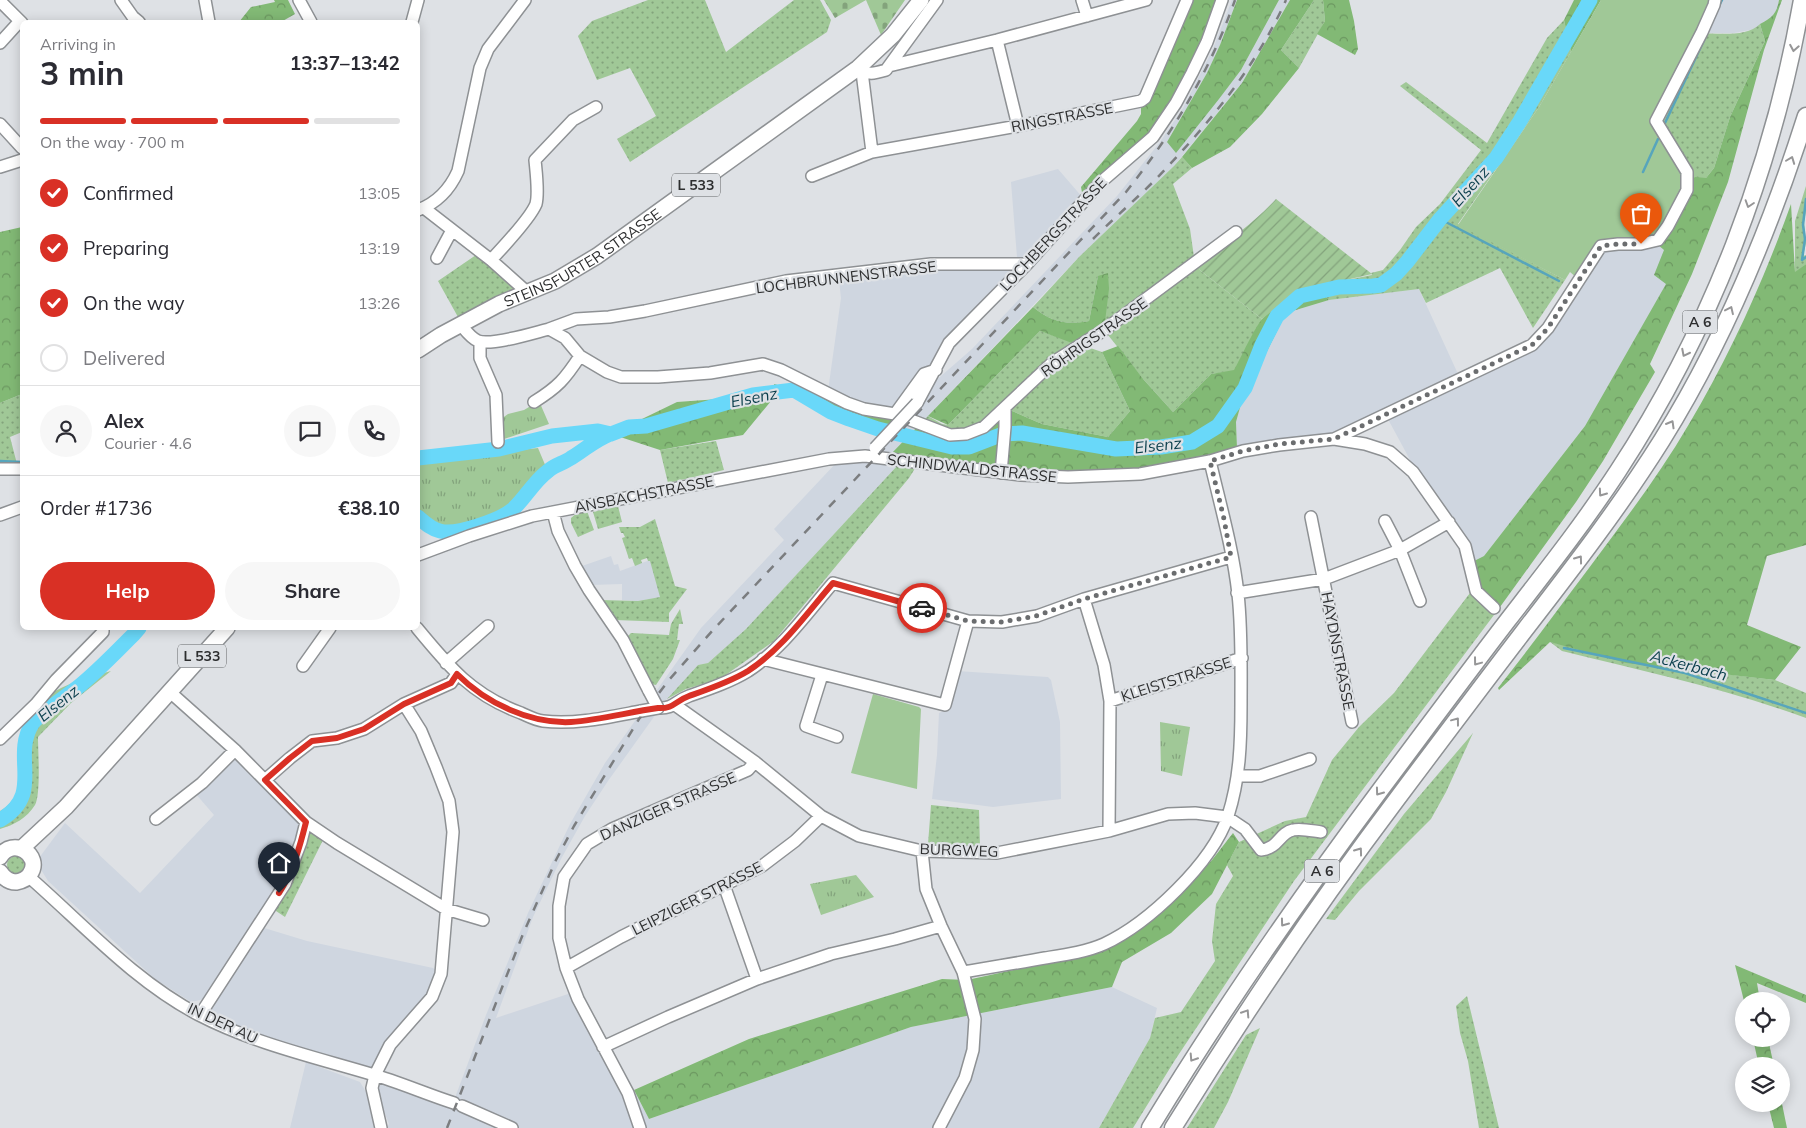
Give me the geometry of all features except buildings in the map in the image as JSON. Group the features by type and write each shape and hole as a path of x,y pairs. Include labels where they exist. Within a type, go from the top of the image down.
{"highway":[{"name":"A 6","path":"1150,1128 1179,1080 1276,934 1379,791 1569,541 1618,470 1666,388 1708,307 1743,220 1770,139 1792,57 1802,0"},
{"name":"A 6","path":"1173,1128 1290,946 1395,801 1632,487 1663,438 1704,365 1748,272 1806,116"}],"main road":[{"name":"STEINSFURTER STRASSE","path":"420,349 499,304 554,281 597,256 860,70 893,35 920,0"},
{"name":"L 533","path":"26,852 225,630"},
{"path":"0,857 6,850 11,848 26,852 33,864 28,876 20,881 10,881 2,878"}],"street":[{"path":"121,0 137,20"},
{"path":"205,0 209,20"},
{"path":"298,0 310,20"},
{"path":"413,20 418,0"},
{"path":"524,0 488,49 480,68 458,171 453,182 440,197 421,209 491,260 528,293"},
{"path":"872,152 860,70 872,74 886,70 937,0"},
{"path":"1082,0 1087,16"},
{"path":"889,66 997,40 1146,0"},
{"name":"RINGSTRASSE","path":"812,176 872,152 1141,102 1145,98 1187,0"},
{"name":"LOCHBERGSTRASSE","path":"872,454 917,403 949,344 1027,264 1102,182 1153,137 1184,88 1207,42 1222,0"},
{"name":"SCHINDWALDSTRASSE","path":"1334,439 1532,345 1548,328 1601,246 1641,244 1658,240 1668,226 1686,190 1687,172 1656,121 1702,32 1715,0"},
{"path":"0,1 20,20"},
{"path":"0,43 20,24"},
{"path":"997,40 1018,126"},
{"path":"491,260 521,226 536,203 534,160 573,120 596,107"},
{"path":"0,124 20,146"},
{"path":"0,166 20,161"},
{"path":"437,258 452,230"},
{"name":"RÖHRIGSTRASSE","path":"549,329 565,338 580,356 607,372 621,376 658,377 710,373 762,364 781,370 847,403 896,414 950,435 966,434 984,427 1052,363 1104,330 1236,232"},
{"name":"LOCHBRUNNENSTRASSE","path":"549,329 576,320 644,311 786,281 931,264 1027,264"},
{"path":"461,325 472,338 480,342 491,342 549,329"},
{"path":"480,342 480,358 496,395 498,442"},
{"path":"534,402 551,392 565,379 580,356"},
{"path":"896,414 924,374 936,370"},
{"path":"1001,473 1005,427 1004,408"},
{"name":"SCHINDWALDSTRASSE","path":"872,454 1001,473 1068,477 1140,474 1210,461 1243,451 1279,444 1334,439 1365,444 1390,452 1413,472 1465,546 1476,591 1494,608"},
{"name":"ANSBACHSTRASSE","path":"420,554 511,522 553,512 829,459 872,454"},
{"path":"963,972 1073,953 1103,945 1162,906 1210,851 1227,817 1238,776 1241,749 1242,658 1238,593 1224,519 1210,461"},
{"path":"0,470 20,469"},
{"path":"0,515 20,508"},
{"path":"553,512 558,531 589,590 623,640 649,691 667,707"},
{"name":"HAYDNSTRASSE","path":"1312,517 1352,722"},
{"path":"1386,522 1400,550 1420,601"},
{"name":"HAYDNSTRASSE","path":"1238,593 1324,579 1400,550 1449,522"},
{"path":"419,630 463,681 501,706 541,721 570,722 667,707 682,698 725,683 749,671 778,647 833,583 968,621 1002,622 1036,616 1084,599 1231,557"},
{"path":"1084,599 1104,665 1110,700 1109,831"},
{"path":"763,659 945,705 968,621"},
{"path":"446,663 488,626"},
{"path":"0,740 36,704 103,630"},
{"path":"303,666 329,630"},
{"name":"KLEISTSTRASSE","path":"1110,700 1242,658"},
{"path":"265,780 312,741 337,738 364,729 404,704 451,683 457,674"},
{"path":"822,675 806,726 837,737"},
{"path":"170,692 235,750 306,822 446,908 484,920"},
{"path":"380,1128 381,1123 372,1088 374,1075 390,1046 432,997 441,974 453,832 449,801 421,731 404,704"},
{"name":"BURGWEG","path":"667,707 755,762 821,816 859,836 922,851 997,853 1109,831 1168,814 1194,813 1227,817 1245,828 1261,850 1270,849 1287,832 1295,829 1321,832"},
{"path":"156,819 202,783 235,750"},
{"path":"1238,776 1260,776 1310,759"},
{"name":"DANZIGER STRASSE","path":"640,1128 628,1093 578,999 566,968 559,938 559,906 564,877 587,844 612,829 748,770 755,762"},
{"name":"LEIPZIGER STRASSE","path":"566,968 621,937 762,866 795,841 821,816"},
{"path":"200,1016 285,884 301,842 306,822"},
{"path":"922,851 926,889 963,972 975,1019 973,1050 966,1078 939,1128"},
{"name":"IN DER AU","path":"28,876 127,964 163,992 200,1016 275,1046 374,1075 458,1105 512,1128"},
{"path":"724,886 757,980"},
{"path":"603,1047 668,1016 757,980 831,954 941,926"}],"shaded area":[{"path":"1232,0 1237,0 1220,45 1207,73 1167,142 1219,99 1241,70 1279,0 1290,0 1242,83 1174,166 1079,257 891,455 902,457 897,466 746,629 708,663 698,665 666,700 608,781 585,816 561,859 533,917 496,1018 571,993 634,1090 649,1119 911,1027 1112,987 1157,1008 1150,1038 1099,1128 387,1128 389,1124 379,1099 374,1075 275,1046 210,1012 261,927 307,941 433,968 441,974 375,1075 453,1103 486,1015 528,913 570,824 605,763 701,628 784,540 774,529 837,462 863,454 883,435 857,409 827,398 841,298 838,272 930,259 1017,257 1011,182 1058,169 1083,198 947,338 933,383 972,349 1117,196 1160,142 1183,108 1213,49"},
{"path":"1719,0 1779,0 1777,11 1771,18 1755,29 1734,33 1697,33"},
{"path":"1651,239 1664,250 1667,283 1585,426 1484,556 1472,562 1415,469 1383,410 1332,434 1260,441 1237,448 1236,422 1241,404 1286,313 1329,300 1419,289 1458,374 1528,340 1540,330 1598,245"},
{"path":"611,556 614,565 618,564 620,571 650,560 661,597 638,601 622,600 622,584 591,585 582,566"},
{"path":"957,671 1048,677 1051,680 1060,722 1061,799 993,807 932,799 939,713 948,709"},
{"path":"235,757 300,824 299,833 280,881 204,999 191,1002 155,979 48,881 40,868 39,858 65,823 140,893 214,815 195,793"},
{"path":"306,1062 360,1082 366,1092 377,1124 376,1128 290,1128"}],"green space":[{"path":"274,0 288,0 295,14 284,20 241,20 251,7 275,2"},
{"path":"648,0 705,0 726,52 794,0 820,0 831,20 827,32 630,162 617,139 656,116 630,68 597,80 578,36 592,21"},
{"path":"824,0 866,0 835,18"},
{"path":"866,0 905,0 881,35"},
{"path":"1189,0 1219,0 1176,95 1156,127 1083,198 1081,187 1141,114 1141,107 1153,86"},
{"path":"1237,0 1279,0 1241,70 1176,153 1167,142 1207,73"},
{"path":"1290,0 1314,0 1281,50 1299,68 1262,114 1230,147 1192,168 1182,157 1242,83"},
{"path":"1314,0 1323,0 1325,21 1299,68 1281,50"},
{"path":"1323,0 1349,0 1358,49 1355,55 1317,34 1325,21"},
{"path":"1574,0 1601,0 1571,52 1564,20"},
{"path":"1601,0 1719,0 1697,33 1652,127 1661,136 1682,170 1684,187 1660,234 1651,239 1614,241 1577,278 1570,272 1565,280 1458,225 1539,107"},
{"path":"1779,0 1782,0 1764,50 1728,182 1692,274 1650,364 1655,372 1603,461 1576,502 1500,607 1487,593 1473,589 1472,562 1484,556 1585,426 1666,284 1654,275 1664,250 1651,239 1684,187 1695,177 1706,178 1714,168 1730,117 1765,41 1760,24 1773,15"},
{"path":"1564,20 1571,52 1539,107 1458,224 1565,280 1533,328 1500,268 1426,303 1419,289 1329,300 1316,286 1372,275 1371,273 1383,270 1416,227 1440,204 1481,150 1400,86 1406,82 1487,143 1547,38"},
{"path":"1760,24 1765,41 1730,117 1714,168 1706,178 1684,187 1652,127 1697,33 1739,33"},
{"path":"1182,157 1192,168 1173,184 1190,229 1195,264 1201,271 1262,319 1234,371 1211,374 1173,412 1144,380 1104,330 1098,276 1089,321 1073,323 1059,321 1046,316 1033,307 1079,257"},
{"path":"1806,186 1804,222 1806,243 1803,256 1806,255 1806,264 1795,273 1795,221"},
{"path":"1276,199 1372,274 1302,290 1287,299 1262,319 1201,271 1195,264 1247,226"},
{"path":"1791,204 1795,272 1806,264 1806,545 1767,556 1747,625 1801,647 1775,680 1626,663 1550,642 1499,690 1498,688 1641,497 1689,424 1745,317"},
{"path":"20,227 20,395 0,403 0,232"},
{"path":"476,255 516,287 458,317 438,281"},
{"path":"1108,273 1109,289 1104,330 1080,346 1040,331 948,425 928,416 1033,307 1046,316 1059,321 1073,323 1089,321 1098,276"},
{"path":"1316,286 1329,300 1286,313 1241,404 1236,422 1237,448 1142,470 1097,473 1013,470 890,455 921,423 966,434 1005,408 1042,424 1108,437 1130,411 1102,352 1118,346 1144,380 1173,412 1211,374 1234,370 1256,329 1268,313 1294,294"},
{"path":"1040,331 1102,352 1130,411 1108,437 1042,424 1005,408 966,434 921,423 928,416 942,424 948,425"},
{"path":"774,384 827,398 895,421 883,435 826,411 802,393 776,395"},
{"path":"20,395 20,433 10,437 17,464 0,464 0,403"},
{"path":"776,395 743,435 660,450 611,434 677,402"},
{"path":"539,401 549,424 504,439 501,419 508,414 524,410"},
{"path":"716,441 724,470 668,483 660,450"},
{"path":"538,448 546,467 502,516 455,530 441,530 420,512 420,461"},
{"path":"902,457 921,459 909,478 774,641 720,679 686,689 667,699 698,665 708,663 746,629 897,466"},
{"path":"618,506 622,522 598,529 593,512"},
{"path":"587,511 594,530 578,537 571,523 571,518 577,513"},
{"path":"655,519 675,586 687,589 669,613 669,622 615,620 600,600 638,601 660,597 650,561 647,558 641,560 642,563 635,566 632,558 629,559 622,538 625,537 619,527 640,527"},
{"path":"1473,589 1487,593 1500,607 1294,881 1175,1060 1133,1128 1099,1128 1150,1038 1155,1018 1181,1012 1215,961 1212,941 1216,904 1233,876 1227,865 1239,842 1285,821 1306,817 1332,760 1359,727 1394,693"},
{"path":"680,609 683,624 679,624 677,640 680,640 673,659 656,685 651,684 626,638 631,633 669,635 671,624"},
{"path":"1550,642 1708,672 1775,680 1806,693 1806,718 1715,689 1562,651"},
{"path":"111,671 71,703 38,737 39,782 35,805 20,820 0,829 0,811 11,802 20,785 21,777 18,757 20,741 30,715 41,701 62,687"},
{"path":"873,694 921,709 917,789 851,773"},
{"path":"1160,722 1190,727 1182,776 1161,771"},
{"path":"1473,733 1446,792 1431,819 1359,891 1335,920 1326,919 1404,814"},
{"path":"931,805 979,810 980,847 928,844"},
{"path":"309,831 323,840 285,917 273,909"},
{"path":"1233,833 1239,842 1212,894 1171,933 1122,962 1112,987 911,1027 649,1119 634,1090 749,1039 942,979 967,980 1088,954 1122,938 1166,908 1212,860"},
{"path":"12,856 20,856 25,861 23,872 12,874 7,869 7,861"},
{"path":"856,875 874,897 821,915 810,884"},
{"path":"1735,965 1806,995 1806,1003 1790,996 1790,992 1779,992 1757,983 1758,992 1742,992"},
{"path":"1467,996 1499,1128 1479,1128 1468,1061 1460,1033 1456,1006"},
{"path":"1260,1028 1228,1102 1214,1128 1187,1128 1246,1035"},
{"path":"1755,1047 1770,1047 1772,1057 1757,1057"},
{"path":"1770,1112 1784,1112 1787,1128 1774,1128"}],"waterway":[{"name":"Elsenz","path":"420,458 499,449 552,436 598,431 611,434 629,427 646,426 753,395 794,390 831,412 849,419 878,429 952,447 969,447 1003,434 1022,433 1116,449 1161,447 1192,442 1218,426 1245,388 1262,345 1277,316 1300,296 1339,287 1381,285 1396,274 1407,262 1440,219 1496,158 1520,121 1590,0"},
{"path":"1719,6 1722,0"},
{"path":"1665,123 1705,38"},
{"path":"1643,172 1658,139"},
{"path":"1806,199 1803,225 1805,239 1802,260 1806,257"},
{"path":"1440,219 1559,281"},
{"name":"Elsenz","path":"420,519 434,529 447,532 477,526 498,518 512,510 550,469 610,434"},
{"path":"0,461 20,462"},
{"name":"Elsenz","path":"0,820 13,810 21,799 25,775 24,750 26,737 32,724 92,676 137,630"},
{"name":"Ackerbach","path":"1564,648 1685,673 1806,713"}],"railway":[{"path":"447,1128 523,934 556,860 574,826 639,719 669,680 713,630 1126,192 1175,124 1189,100 1214,52 1235,0"},
{"path":"1093,239 1154,181 1192,140 1228,96 1260,50 1286,0"}],"way so far":[{"path":"922,608 968,621 1002,622 1036,616 1084,599 1231,557 1210,461 1243,451 1279,444 1334,439 1532,345 1548,328 1601,246 1641,244"}],"route":[{"path":"279,893 285,884 301,842 306,822 265,780 312,741 337,738 364,729 404,704 451,683 457,674 463,681 501,706 541,721 570,722 600,718 641,710 667,708 675,705 682,698 725,683 749,671 778,647 833,583 922,608"}]}
